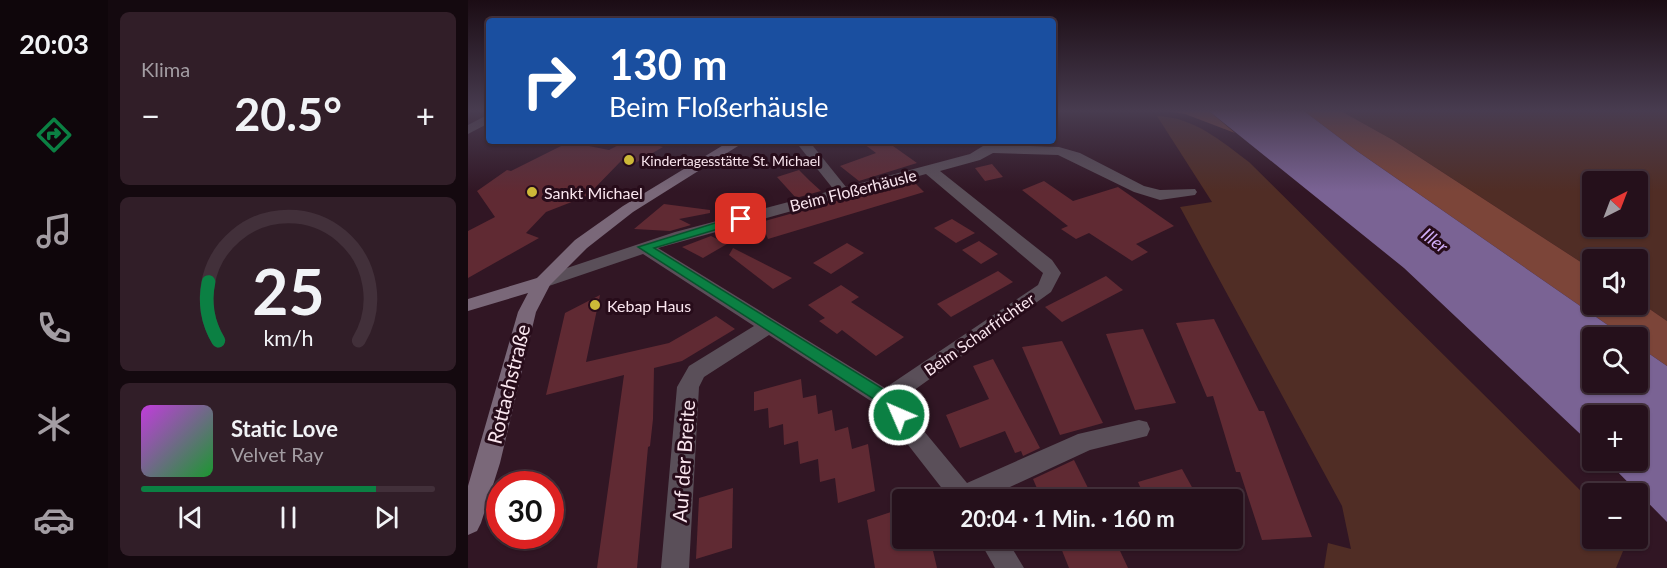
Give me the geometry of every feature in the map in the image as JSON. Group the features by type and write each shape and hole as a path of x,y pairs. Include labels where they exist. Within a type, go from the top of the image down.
{"main road":[{"path":"468,305 543,282 581,244 628,209 734,144"},
{"name":"Rottachstraße","path":"468,523 488,463 527,312 543,282"}],"street":[{"path":"804,144 843,192"},
{"name":"Beim Floßerhäusle","path":"543,282 644,247 930,170 995,145 1075,156 1139,189 1160,195 1190,192"},
{"name":"Beim Scharfrichter","path":"885,399 1045,288 1052,273 1046,264 930,170"},
{"path":"644,247 885,399 958,489"},
{"name":"Auf der Breite","path":"675,568 688,387 696,372 770,325"},
{"path":"984,489 1086,441 1139,429"},
{"path":"998,549 1010,568"}],"shaded area":[{"path":"1171,138 1216,138 1249,162 1582,492 1582,549 1624,549 1616,568 1324,568 1328,543 1351,549 1342,506 1180,207 1212,202"},
{"path":"1339,138 1389,138 1582,263 1582,307"},
{"path":"1389,138 1667,138 1667,321 1648,308 1648,249 1582,249 1582,263"},
{"path":"1648,308 1667,321 1667,366 1648,353 1648,327 1611,327 1593,315 1648,315"}],"water":[{"name":"Iller","path":"1242,138 1339,138 1582,307 1582,315 1593,315 1611,327 1582,327 1582,393 1648,393 1648,353 1667,366 1667,522 1648,503 1648,483 1629,483 1617,471 1648,471 1648,405 1582,405 1582,436 1404,268"}],"building":[{"path":"565,144 579,144 609,150 620,144 653,144 663,147 635,163 622,160 587,196 546,212 526,233 539,238 468,278 468,231 495,217 477,191 507,170 511,171"},
{"path":"864,144 890,144 917,163 859,181 840,166 876,153"},
{"path":"992,164 1003,177 985,181 975,168"},
{"path":"799,170 821,191 796,198 777,177"},
{"path":"912,180 924,192 768,239 761,222"},
{"path":"1044,181 1073,201 1118,187 1174,226 1136,244 1148,252 1132,261 1089,233 1076,239 1061,229 1068,226 1022,190"},
{"path":"664,204 710,210 710,213 679,219 691,225 670,231 634,229"},
{"path":"952,219 975,233 956,243 934,228"},
{"path":"711,236 727,244 703,258 682,247"},
{"path":"979,241 998,254 981,264 962,250"},
{"path":"847,243 864,253 831,274 813,263"},
{"path":"733,248 792,278 773,289 729,255"},
{"path":"998,271 1013,282 951,317 937,304"},
{"path":"1106,276 1123,290 1062,322 1045,307"},
{"path":"841,285 859,297 851,302 904,337 876,356 842,330 837,334 819,321 825,318 808,305"},
{"path":"600,295 586,362 669,343 716,316 735,329 682,361 654,368 653,419 648,447 637,568 597,568 624,375 546,395 565,313"},
{"path":"1214,319 1259,411 1264,411 1312,537 1262,540 1240,472 1236,472 1213,396 1207,397 1176,323"},
{"path":"1143,329 1176,403 1135,410 1106,334"},
{"path":"1062,341 1103,423 1060,435 1022,347"},
{"path":"993,359 1040,448 1023,456 1021,451 1015,453 1005,431 960,448 946,415 989,399 973,366"},
{"path":"801,379 803,398 816,395 818,414 832,410 835,431 848,427 852,449 868,444 875,491 838,503 835,478 820,482 818,459 800,464 798,441 784,445 783,424 769,428 768,408 754,411 754,392"},
{"path":"1074,460 1088,489 1037,489 1033,479"},
{"path":"1182,469 1193,489 1141,489 1138,482"},
{"path":"733,488 732,548 696,559 699,498"},
{"path":"892,512 892,549 933,549 937,568 875,568 867,520"},
{"path":"1061,549 1119,549 1128,568 1069,568"}],"place":[{"name":"Kindertagesstätte St. Michael","path":"629,160"},
{"name":"Sankt Michael","path":"532,192"},
{"name":"Kebap Haus","path":"595,305"}],"route":[{"path":"741,219 644,247 765,321 885,399 899,415"}]}
